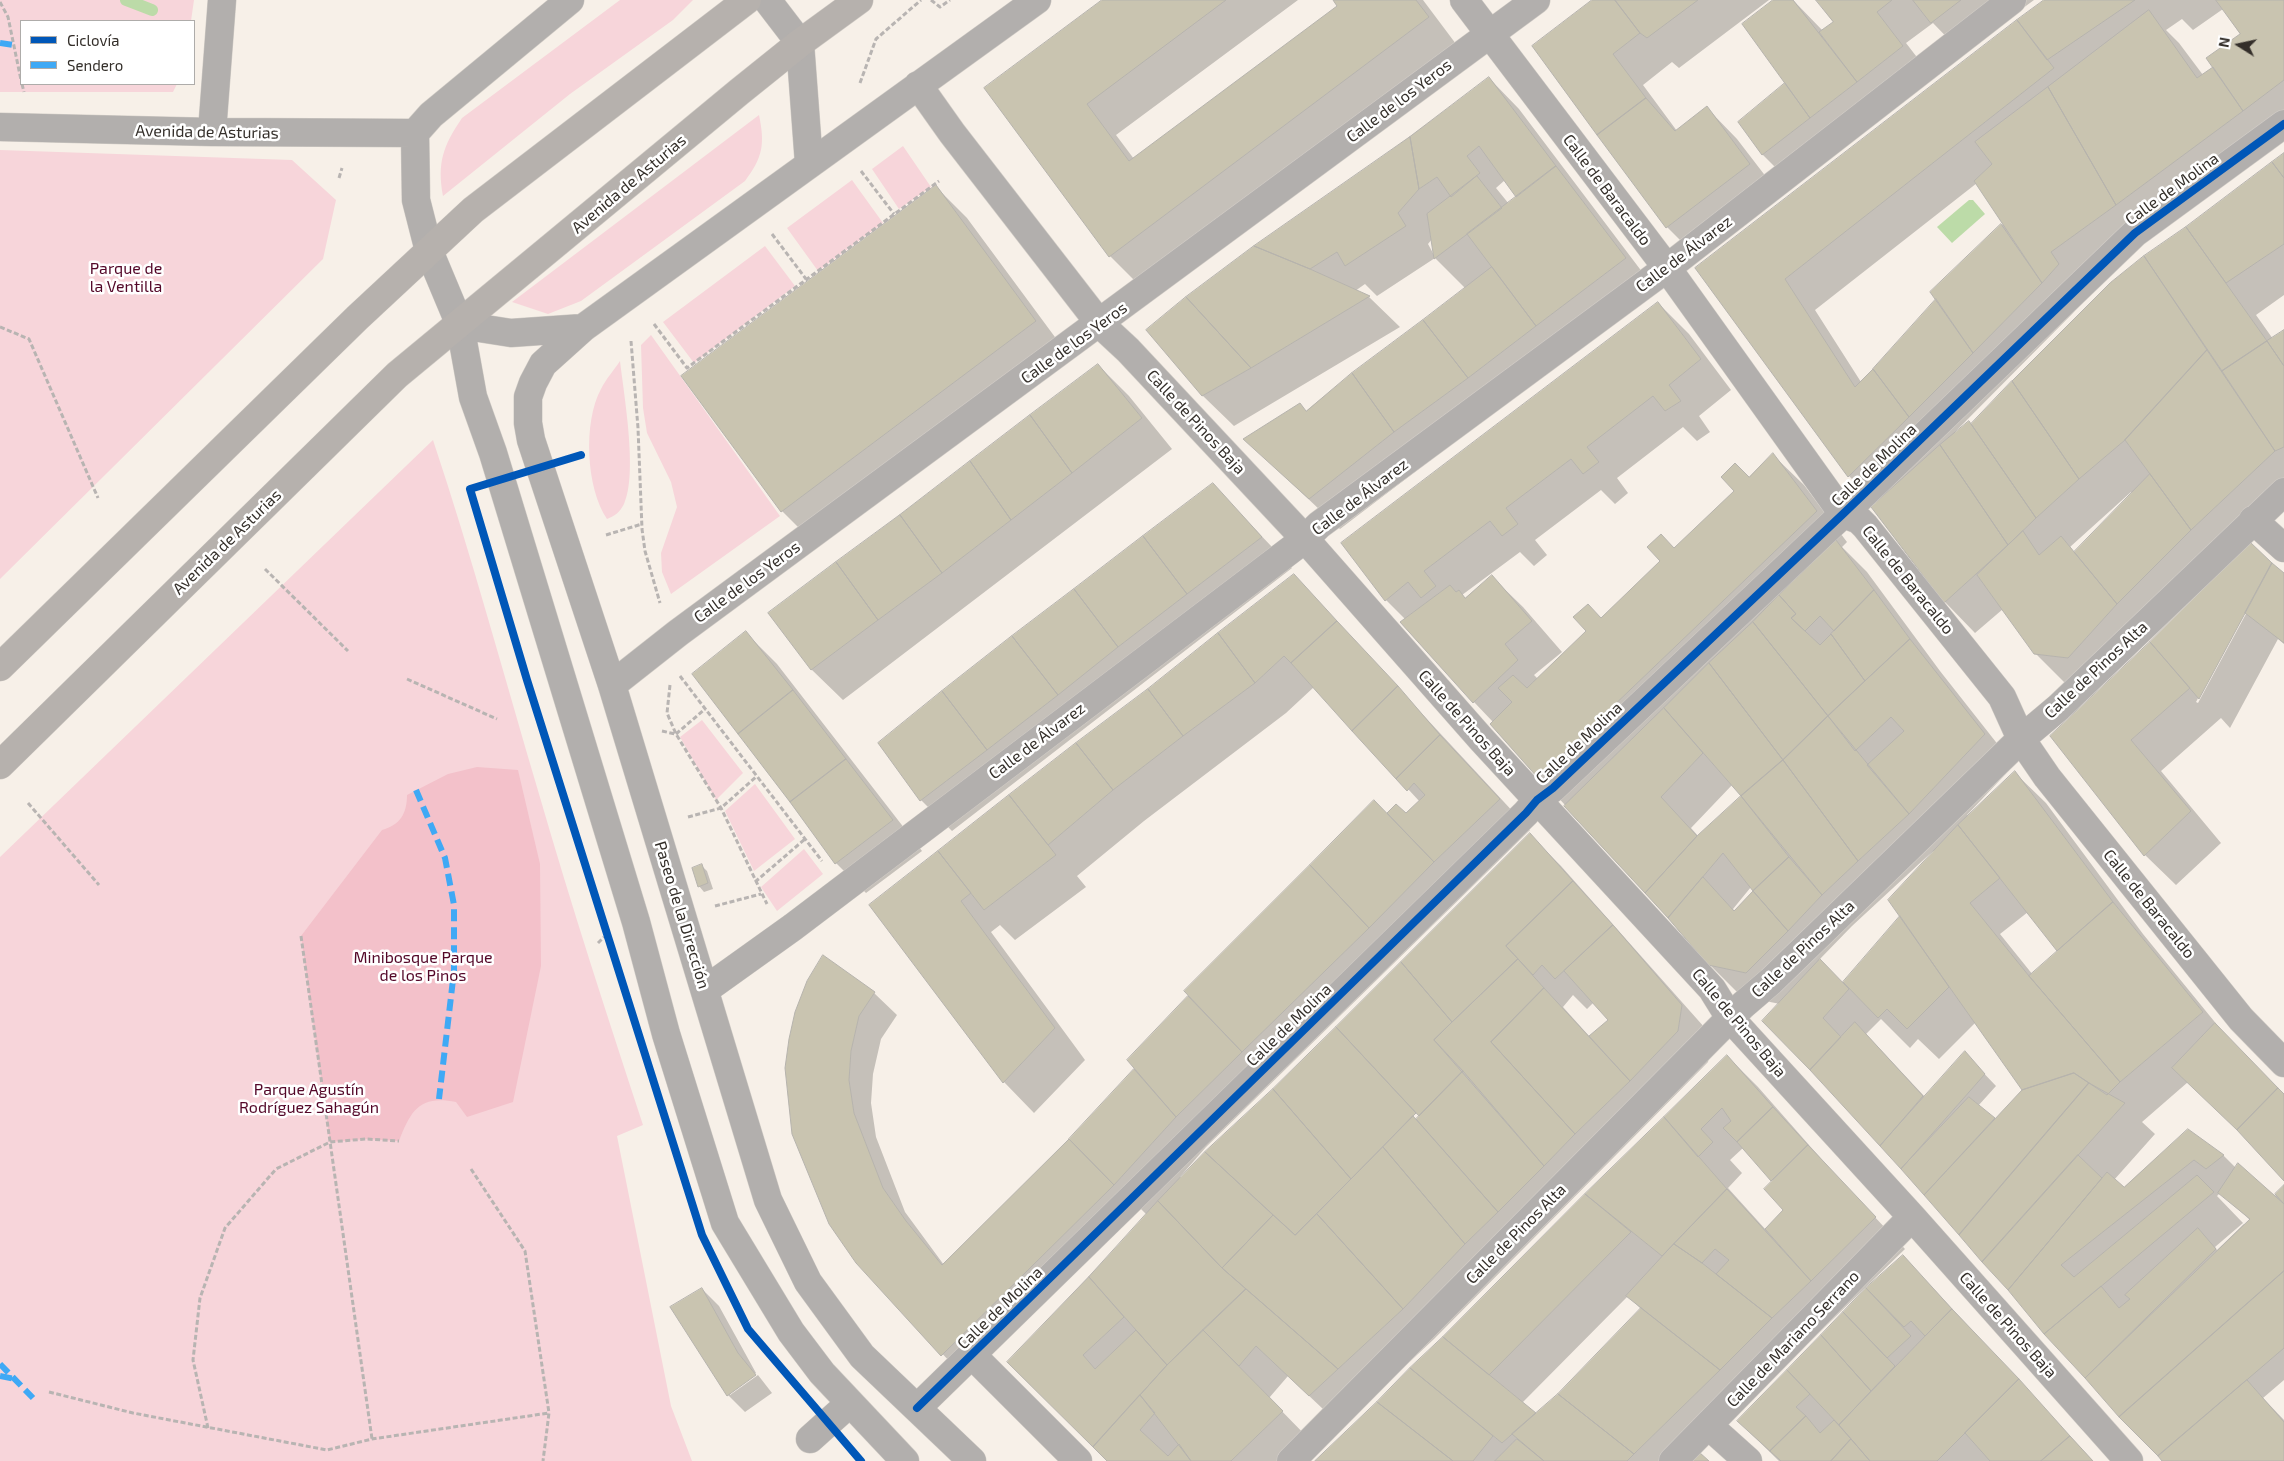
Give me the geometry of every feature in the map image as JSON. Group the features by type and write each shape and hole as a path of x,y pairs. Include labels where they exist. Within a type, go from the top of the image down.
{"main road":[{"path":"0,667 473,210 746,0"},
{"name":"Avenida de Asturias","path":"0,765 397,375 800,43 859,0"}],"street":[{"path":"212,132 222,0"},
{"path":"570,0 431,116 415,133 416,200 429,251 460,325 473,397 493,453 636,922 666,1034 725,1223 791,1332 822,1373 905,1461"},
{"path":"767,0 800,43 809,164"},
{"path":"460,325 511,332 583,328 1037,0"},
{"name":"Calle de Baracaldo","path":"1464,0 1667,268 1843,514 1860,520 2002,698 2021,739 2048,777 2241,1019 2284,1063"},
{"name":"Calle de los Yeros","path":"612,685 678,633 1100,324 1536,0"},
{"name":"Calle de Álvarez","path":"704,990 793,927 1305,539 1320,525 1667,268 2012,0"},
{"name":"Calle de Pinos Baja","path":"918,85 952,133 1100,324 1128,350 1305,539 1475,733 1712,989 1730,1018 1912,1217 2130,1461"},
{"name":"Calle de Molina","path":"917,1408 1526,813 1537,800 1553,788 1843,514 2135,232 2284,124"},
{"name":"Avenida de Asturias","path":"0,127 212,132 415,133"},
{"name":"Paseo de la Dirección","path":"583,328 543,364 528,397 528,423 539,468 612,685 768,1200 808,1282 862,1356 972,1461"},
{"name":"Calle de Pinos Alta","path":"1291,1461 1730,1018 2021,739 2059,706 2284,492"},
{"path":"2253,520 2284,548"},
{"name":"Calle de Mariano Serrano","path":"1673,1461 1912,1217"},
{"path":"972,1355 1078,1461"},
{"path":"810,1439 850,1403"},
{"path":"1709,1426 1748,1461"}],"path":[{"path":"860,86 876,39 921,0"},
{"path":"931,0 940,7 950,0"},
{"path":"0,2 8,17 20,75"},
{"path":"858,166 894,214"},
{"path":"654,324 687,368 939,181"},
{"path":"772,233 806,279"},
{"path":"0,327 29,339 98,498"},
{"path":"631,341 645,551 661,607"},
{"path":"606,535 642,524"},
{"path":"265,569 348,651"},
{"path":"678,674 826,867"},
{"path":"407,679 498,719"},
{"path":"670,680 667,713 676,734 721,808 761,894 721,905"},
{"path":"676,734 705,709"},
{"path":"658,730 676,734"},
{"path":"683,818 721,808 757,776"},
{"path":"28,803 99,884"},
{"path":"755,882 804,838"},
{"path":"608,933 611,942"},
{"path":"301,936 372,1439"},
{"path":"208,1428 193,1360 200,1298 225,1228 276,1169 330,1142 366,1139 399,1141"},
{"path":"471,1169 525,1251 549,1413 543,1461"},
{"path":"49,1392 133,1413 327,1450 372,1439 549,1413"}],"green space":[{"path":"0,0 194,0 191,20 20,20 20,85 176,85 173,92 0,92"},
{"path":"620,0 693,0 673,20 570,94 443,196 441,164 443,155 450,137 462,118"},
{"path":"759,115 762,134 761,150 756,165 745,181 581,301 548,314 512,302"},
{"path":"903,146 931,187 899,209 872,169"},
{"name":"Parque de la Ventilla","path":"0,150 292,160 336,200 323,259 0,579"},
{"path":"852,180 883,223 818,271 787,228"},
{"path":"765,246 795,286 694,363 663,322"},
{"path":"651,335 780,516 671,594 662,572 661,553 677,507 671,482 647,433 643,408 641,345"},
{"path":"620,361 629,434 630,474 624,504 617,513 607,519 600,506 591,473 589,436 595,403 603,385"},
{"name":"Parque Agustín Rodríguez Sahagún","path":"433,440 564,877 643,1125 617,1136 671,1406 692,1461 0,1461 0,857"},
{"path":"702,720 743,773 716,800 680,737"},
{"name":"Minibosque Parque de los Pinos","path":"477,767 518,770 540,864 541,966 513,1102 467,1117 456,1102 434,1101 418,1107 408,1121 399,1141 366,1139 330,1142 301,936 382,830 398,822 406,808 407,795 448,774"},
{"path":"755,784 795,839 754,871 725,811"},
{"path":"804,849 823,874 777,911 761,887"}],"shaded area":[{"path":"1969,200 1973,200 1985,214 1952,243 1937,227"}],"building":[{"path":"1102,0 1226,0 1087,104 1129,161 1337,6 1333,0 1416,0 1429,17 1109,257 984,88"},
{"path":"1592,0 1615,0 1640,33 1613,54 1646,98 1597,135 1532,46"},
{"path":"1615,0 1698,0 1647,38 1640,33"},
{"path":"1773,0 1793,0 1857,82 1810,118 1742,24"},
{"path":"1816,0 1892,0 1877,12 1903,46 1857,82 1819,32 1833,22"},
{"path":"1913,0 1961,0 1931,23"},
{"path":"2044,0 2135,0 2047,60 2017,20"},
{"path":"2216,0 2284,0 2284,80 2243,111 2206,58 2240,34"},
{"path":"2149,10 2197,78 2213,67 2243,111 2116,205 2048,87"},
{"path":"2017,20 2054,68 1785,279 1855,387 1873,369 1909,417 1848,477 1695,268"},
{"path":"1489,77 1556,166 1516,197 1479,146 1467,156 1480,173 1451,197 1437,177 1419,189 1410,137"},
{"path":"1785,83 1810,118 1762,155 1738,122"},
{"path":"2048,87 2116,205 2051,252 2059,264 2042,283 1974,181 1992,164 1975,142"},
{"path":"1646,98 1675,131 1707,106 1750,164 1666,228 1597,135"},
{"path":"1410,137 1419,189 1398,213 1406,226 1345,266 1337,252 1310,269 1254,246"},
{"path":"2284,153 2284,178 2272,162"},
{"path":"2272,162 2284,178 2284,244 2226,283 2186,227"},
{"path":"1556,166 1626,258 1536,326 1467,234"},
{"path":"1477,176 1502,208 1434,259 1427,214"},
{"path":"936,185 1036,321 781,512 681,376"},
{"path":"2001,224 2042,283 1973,353 1930,292"},
{"path":"2186,227 2267,341 2222,371 2144,256"},
{"path":"1254,246 1370,296 1251,368 1186,297"},
{"path":"2144,256 2207,350 2125,440 2079,479 2012,381 2110,283"},
{"path":"1492,267 1536,326 1468,378 1423,320"},
{"path":"1186,297 1251,368 1202,396 1146,330"},
{"path":"1936,299 1973,353 1909,417 1873,369"},
{"path":"1658,302 1701,359 1669,385 1681,401 1665,411 1653,396 1587,447 1599,462 1583,474 1571,459 1506,508 1518,524 1502,536 1490,521 1424,571 1436,586 1421,598 1408,582 1385,601 1341,543"},
{"path":"1423,320 1468,378 1394,432 1352,373"},
{"path":"2284,330 2284,366 2267,341"},
{"path":"2267,341 2284,366 2284,447 2275,451 2222,371"},
{"path":"2207,350 2275,451 2191,530 2125,440"},
{"path":"1098,364 1142,418 1072,473 1030,415"},
{"path":"1352,373 1394,432 1309,499 1243,439 1300,403 1306,411"},
{"path":"2012,381 2079,479 2036,518 1971,424"},
{"path":"1030,415 1072,473 1011,520 970,461"},
{"path":"1969,421 2036,518 2008,545 1940,445"},
{"path":"1940,445 2008,545 1944,603 1871,507"},
{"path":"1773,453 1817,511 1538,778 1490,724 1512,702 1498,688 1513,675 1527,688 1586,631 1573,617 1588,604 1601,618 1660,561 1647,547 1661,534 1674,548 1734,491 1721,477 1735,463 1749,477"},
{"path":"970,461 1011,520 942,573 900,515"},
{"path":"2150,474 2191,530 2117,604 2074,552"},
{"path":"1213,483 1262,537 1187,594 1143,536"},
{"path":"900,515 942,573 878,620 836,562"},
{"path":"2023,531 2039,555 2061,536 2117,604 2068,658 2034,654 1977,575"},
{"path":"1143,536 1187,594 1118,647 1074,589"},
{"path":"1836,540 1874,590 1834,631 1820,616 1805,631 1791,618 1796,614 1779,595"},
{"path":"2250,542 2272,563 2199,699 2150,642"},
{"path":"836,562 878,620 811,670 768,613"},
{"path":"2272,563 2284,573 2284,643 2245,613"},
{"path":"1294,574 1337,621 1291,663 1284,656 1255,683 1218,633"},
{"path":"1492,575 1532,621 1505,644 1518,660 1473,703 1400,622 1450,585 1456,592 1459,590 1465,598"},
{"path":"1074,589 1118,647 1058,695 1012,636"},
{"path":"1874,590 1910,639 1865,681 1831,634"},
{"path":"1779,595 1796,614 1791,618 1820,645 1831,634 1865,681 1828,716 1753,622"},
{"path":"1337,621 1398,686 1352,731 1291,663"},
{"path":"1753,622 1828,716 1783,760 1709,663"},
{"path":"746,631 793,690 738,734 692,674"},
{"path":"1218,633 1255,683 1183,736 1148,689"},
{"path":"1012,636 1058,695 987,750 942,691"},
{"path":"1910,639 1985,734 1909,814 1867,765 1904,731 1891,717 1855,751 1828,716"},
{"path":"2150,642 2190,688 2131,740 2191,811 2144,856 2050,736"},
{"path":"1709,663 1783,760 1741,796 1664,708"},
{"path":"1398,686 1440,735 1396,779 1352,731"},
{"path":"1148,689 1183,736 1113,790 1076,743"},
{"path":"793,690 846,759 790,802 738,734"},
{"path":"942,691 987,750 920,801 878,743"},
{"path":"1664,708 1703,753 1661,797 1697,836 1645,893 1564,806"},
{"path":"1828,716 1909,814 1858,861 1783,760"},
{"path":"1440,735 1500,799 1434,862 1387,813 1396,804 1406,813 1425,795 1414,783 1407,791 1396,779"},
{"path":"1076,743 1113,790 1048,845 1009,795"},
{"path":"846,759 893,820 835,864 790,802"},
{"path":"1783,760 1858,861 1822,895 1741,796"},
{"path":"2015,771 2113,902 2057,951 1958,825"},
{"path":"1009,795 1056,855 984,910 938,851"},
{"path":"1741,796 1789,857 1753,891 1723,853 1668,918 1645,893 1697,836"},
{"path":"1374,800 1434,862 1369,928 1310,865"},
{"path":"1958,825 2000,878 1970,903 2029,976 2120,1082 2107,1095 2074,1073 2022,1090 1888,900"},
{"path":"1530,833 1573,881 1506,946 1518,959 1452,1022 1401,962"},
{"path":"938,851 971,893 961,901 1055,1028 1003,1083 869,905"},
{"path":"1789,857 1822,895 1788,931 1753,891"},
{"path":"702,864 708,883 698,887 692,868"},
{"path":"1310,865 1369,928 1242,1052 1184,991"},
{"path":"1703,877 1734,911 1753,891 1788,931 1746,973 1708,965 1668,918"},
{"path":"1573,881 1613,925 1555,979 1542,965 1533,975 1506,946"},
{"path":"2113,902 2203,1012 2120,1082 2029,976"},
{"path":"1900,916 1949,987 1907,1029 1887,1009 1878,1018 1843,982"},
{"path":"1613,925 1682,1005 1678,1031 1630,1081 1589,1036 1608,1020 1564,971"},
{"path":"823,955 875,992 859,1016 851,1051 849,1080 854,1113 883,1188 906,1221 942,1265 1069,1139 1114,1185 941,1356 856,1263 829,1224 792,1134 785,1068 789,1039 795,1012 807,981"},
{"path":"1518,959 1544,988 1491,1042 1575,1134 1544,1166 1434,1040"},
{"path":"1820,959 1849,989 1823,1018 1841,1037 1810,1070 1762,1021"},
{"path":"1401,962 1452,1022 1434,1040 1463,1071 1419,1116 1336,1027"},
{"path":"1544,988 1630,1081 1575,1134 1491,1042"},
{"path":"1188,996 1242,1052 1176,1117 1127,1060"},
{"path":"1855,1022 1923,1096 1880,1146 1810,1070"},
{"path":"2215,1023 2278,1088 2237,1130 2172,1068"},
{"path":"1336,1027 1416,1113 1351,1179 1273,1089"},
{"path":"1965,1051 1985,1074 1901,1169 1880,1146"},
{"path":"1727,1055 1773,1107 1737,1142 1723,1128 1731,1121 1722,1108 1701,1129 1713,1142 1698,1157 1664,1117"},
{"path":"1134,1069 1176,1117 1114,1185 1069,1139"},
{"path":"1463,1071 1544,1166 1498,1212 1416,1119"},
{"path":"2074,1073 2089,1083 1959,1235 1924,1195 2022,1090"},
{"path":"2089,1083 2125,1103 1982,1262 1959,1235"},
{"path":"2278,1088 2284,1094 2284,1181 2237,1130"},
{"path":"1273,1089 1351,1179 1295,1235 1205,1152"},
{"path":"1969,1097 1995,1118 1924,1195 1901,1169"},
{"path":"1773,1107 1808,1145 1771,1181 1737,1142"},
{"path":"1413,1116 1498,1212 1465,1244 1383,1147"},
{"path":"1664,1117 1727,1189 1662,1256 1585,1194"},
{"path":"2188,1129 2224,1155 2206,1169 2194,1160 2061,1265 2074,1277 2197,1175 2214,1192 2044,1334 2008,1290 2107,1172 2124,1187"},
{"path":"1808,1145 1876,1217 1811,1281 1765,1229 1783,1210 1764,1189"},
{"path":"1383,1147 1465,1244 1403,1309 1317,1214"},
{"path":"1205,1152 1273,1215 1222,1268 1158,1201"},
{"path":"2078,1155 2102,1178 2008,1290 1982,1262"},
{"path":"2238,1163 2284,1204 2284,1271 2119,1417 2085,1378 2250,1219 2218,1193"},
{"path":"2284,1185 2284,1204 2275,1194"},
{"path":"1727,1189 1811,1281 1772,1318 1716,1274 1729,1260 1715,1249 1702,1263 1674,1244"},
{"path":"1585,1194 1631,1232 1489,1375 1443,1337"},
{"path":"1158,1201 1222,1268 1246,1289 1167,1365 1089,1277"},
{"path":"1317,1214 1403,1309 1338,1369 1222,1268 1273,1215 1295,1235"},
{"path":"2198,1228 2216,1249 2085,1378 2044,1334 2101,1286 2119,1308 2130,1299 2125,1295"},
{"path":"1674,1244 1702,1263 1772,1318 1720,1370 1626,1296"},
{"path":"1903,1255 1952,1309 1925,1336 1911,1321 1904,1327 1866,1288"},
{"path":"2284,1271 2284,1348 2158,1456 2119,1417"},
{"path":"1089,1277 1124,1317 1083,1355 1095,1369 1136,1330 1167,1365 1093,1447 1007,1362"},
{"path":"702,1288 738,1353 756,1375 727,1396 670,1307"},
{"path":"1866,1288 1911,1336 1887,1358 1843,1312"},
{"path":"1246,1289 1338,1369 1309,1396 1256,1346 1239,1366 1203,1330"},
{"path":"1641,1308 1720,1370 1634,1454 1558,1394"},
{"path":"1952,1309 2019,1379 1937,1461 1870,1461 1839,1425"},
{"path":"1843,1312 1895,1366 1871,1391 1821,1335"},
{"path":"1203,1330 1283,1411 1231,1461 1191,1461 1140,1395"},
{"path":"1821,1335 1871,1391 1839,1425 1787,1370"},
{"path":"1443,1337 1536,1413 1502,1443 1410,1368"},
{"path":"1410,1368 1493,1436 1473,1461 1453,1461 1377,1402"},
{"path":"1787,1370 1810,1394 1796,1407 1806,1416 1770,1451 1737,1421"},
{"path":"2019,1379 2070,1436 2041,1461 1990,1461 1965,1433"},
{"path":"2247,1380 2284,1422 2284,1461 2162,1461 2158,1456"},
{"path":"1558,1394 1634,1454 1627,1461 1544,1461 1512,1434"},
{"path":"1140,1395 1155,1413 1140,1430 1168,1456 1179,1444 1191,1461 1107,1461 1093,1447"},
{"path":"1377,1402 1453,1461 1315,1461"},
{"path":"1806,1416 1820,1433 1834,1420 1851,1439 1831,1461 1781,1461 1770,1451"},
{"path":"2070,1436 2093,1461 2041,1461"},
{"path":"1517,1439 1544,1461 1495,1461"},
{"path":"1851,1439 1870,1461 1831,1461"},
{"path":"1699,1452 1709,1461 1691,1461"}],"waterway":[{"path":"126,0 152,10"}],"marked path":[{"path":"0,43 14,45"},
{"path":"416,790 445,858 454,905 454,971 439,1099"},
{"path":"0,1364 33,1398"},
{"path":"0,1376 15,1379"}],"cycle path":[{"path":"917,1408 1526,813 1537,800 1553,788 1843,514 2135,233 2284,124"},
{"path":"581,455 470,489 527,680 702,1235 748,1329 861,1461"}]}
